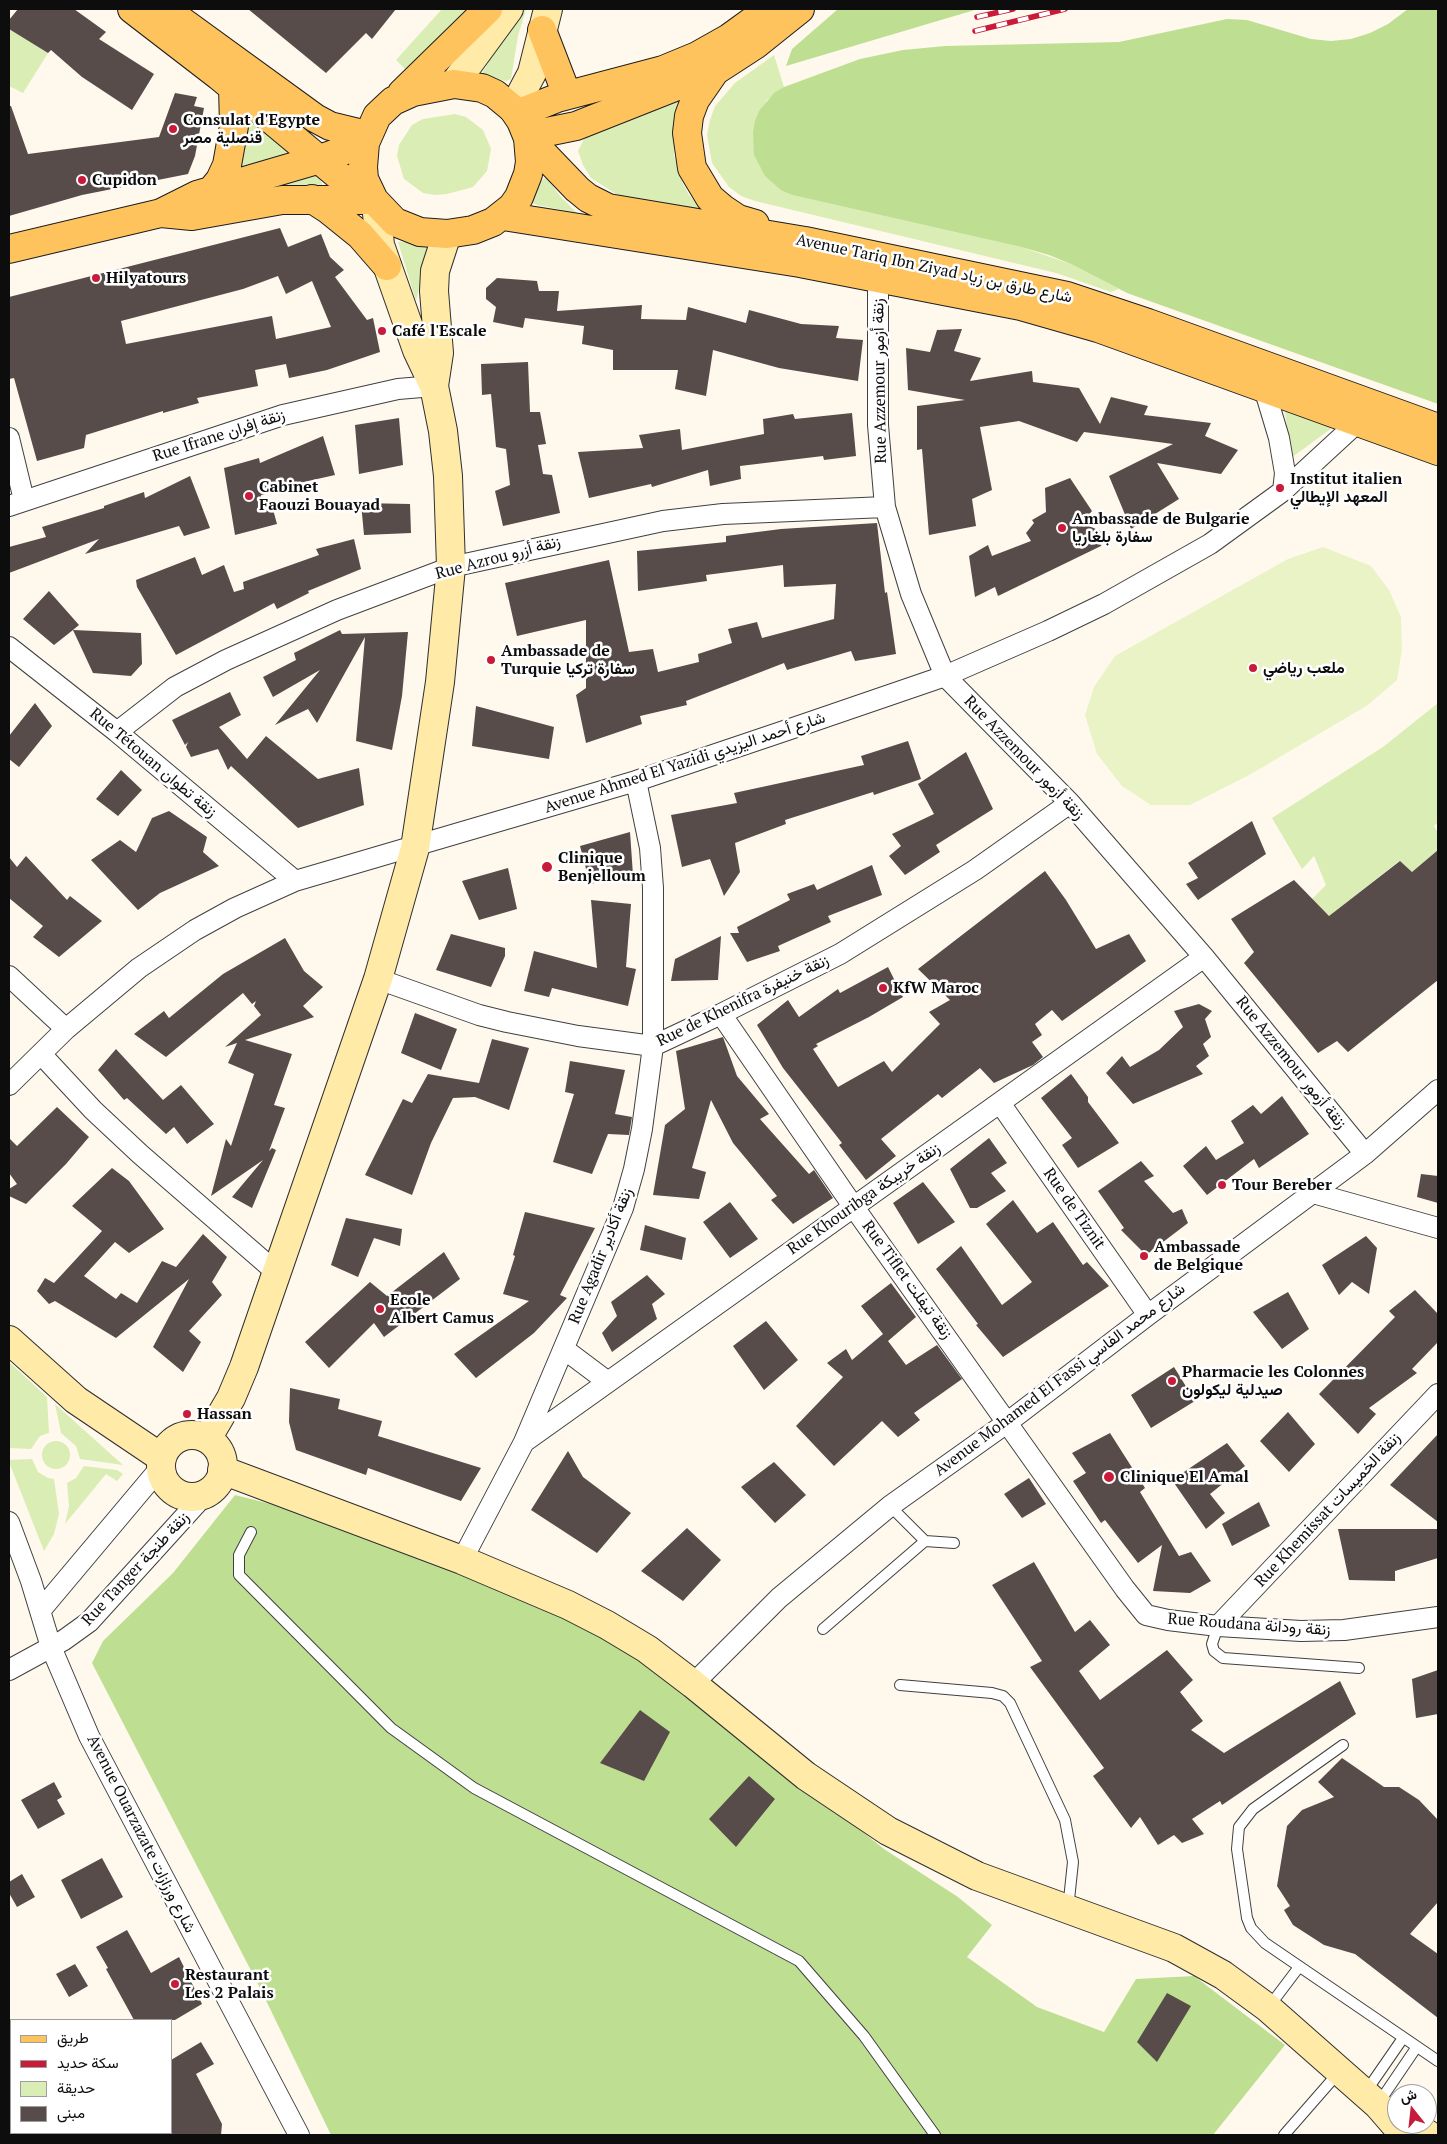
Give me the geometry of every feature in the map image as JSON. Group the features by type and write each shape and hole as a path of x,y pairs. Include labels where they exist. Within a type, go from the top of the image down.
{"main road":[{"path":"373,198 362,167 366,139 377,116 456,42 488,9"},
{"path":"521,124 567,95 628,81 671,67 729,38 769,9"},
{"path":"521,124 576,126 715,71 755,45 800,9"},
{"path":"145,10 233,87 348,183 373,198 395,222 407,228 434,234 447,234 483,226 503,216 519,197 528,174 530,150 521,124 495,94 482,88 454,84 413,92 393,102"},
{"path":"145,10 315,118 366,139"},
{"path":"545,19 567,95"},
{"path":"715,71 695,100 689,116 687,133 692,168 710,198 723,210 738,219 786,238"},
{"path":"211,191 220,180 227,165 234,126 233,87"},
{"name":"Avenue Tariq Ibn Ziyad شارع طارق بن زياد","path":"521,124 577,189 588,198 608,208 786,238 1026,286 1067,296 1132,317 1438,428"},
{"path":"9,249 161,213 184,200 320,159 366,139"},
{"path":"161,213 192,216 282,200 373,198"},
{"path":"312,199 346,222 370,245 387,266"},
{"name":"Avenue Tariq Ibn Ziyad شارع طارق بن زياد","path":"503,216 800,263 1021,306 1060,316 1438,451"}],"street":[{"path":"454,84 509,9"},
{"path":"521,124 545,19"},
{"path":"207,1439 238,1383 348,1071 378,979 415,848 440,682 451,567 448,476 434,386 417,350 380,245 373,198"},
{"path":"434,386 439,352 434,291 435,271 447,234"},
{"name":"Rue Azzemour زنقة أزمور","path":"878,278 878,425 885,507 911,594 945,676 1070,802 1204,957 1365,1154"},
{"name":"Rue Ifrane زنقة إفران","path":"17,503 283,415 398,389 434,386"},
{"path":"1264,388 1279,438 1285,473 1283,491"},
{"name":"Avenue Ahmed El Yazidi شارع أحمد اليزيدي","path":"9,1085 66,1029 139,968 171,945 236,908 295,881 415,848 636,781 945,676 1104,604 1210,544 1283,491 1358,422"},
{"path":"9,438 17,503"},
{"name":"Rue Azrou زنقة أزرو","path":"117,732 175,687 226,660 337,610 451,567 663,520 723,514 885,507"},
{"name":"Rue Tétouan زنقة تطوان","path":"9,647 117,732 295,881"},
{"name":"Rue Agadir زنقة أكادير","path":"462,1560 524,1442 623,1208 642,1129 654,1046 653,888 650,848 636,781"},
{"name":"Rue de Khenifra زنقة خنيفرة","path":"378,979 479,1015 507,1022 578,1036 654,1046 840,954 975,870 1070,802"},
{"name":"Rue Khouribga زنقة خريبكة","path":"524,1442 1204,957"},
{"path":"9,976 66,1029"},
{"name":"Rue Tiflet زنقة تيفلت","path":"721,1014 853,1206 1008,1422"},
{"path":"41,1054 93,1110 140,1154 276,1272"},
{"name":"Avenue Mohamed El Fassi شارع محمد الفاسي","path":"693,1684 779,1598 890,1506 1008,1422 1148,1314 1313,1194 1365,1154 1438,1090"},
{"name":"Rue de Tiznit","path":"1000,1103 1148,1314"},
{"path":"1313,1194 1438,1228"},
{"path":"9,1340 76,1400 161,1463 164,1480 178,1492 195,1496 208,1492 217,1483 222,1470 220,1452 207,1439 196,1435 185,1436 175,1440 167,1448 161,1463 40,1611"},
{"path":"564,1349 608,1382"},
{"name":"Rue Khemissat زنقة الخميسات","path":"1218,1626 1438,1394"},
{"name":"Rue Roudana زنقة رودانة","path":"1008,1422 1138,1607 1154,1618 1218,1626 1301,1631 1344,1630 1438,1617"},
{"path":"222,1470 462,1560 568,1605 607,1625 647,1649 806,1776 888,1831 977,1876 1174,1948 1223,1975 1268,2008 1339,2071 1380,2104 1404,2135"},
{"name":"Rue Tanger زنقة طنجة","path":"9,1670 51,1647 89,1622 208,1492"},
{"name":"Avenue Ouarzazate شارع ورزازات","path":"9,1522 51,1647 111,1780 298,2135"}],"lane":[{"path":"890,1506 925,1541 954,1543"},
{"path":"251,1532 239,1556 240,1575 391,1728 474,1788 799,1960 864,2036 935,2135"},
{"path":"823,1629 925,1541"},
{"path":"1218,1626 1212,1644 1214,1651 1223,1658 1359,1668"},
{"path":"900,1685 992,1692 1003,1696 1010,1703 1064,1820 1073,1862 1068,1910"},
{"path":"1343,1745 1254,1809 1239,1827 1237,1838 1245,1908 1251,1928 1265,1943 1438,2062"},
{"path":"1268,2008 1300,1967"},
{"path":"1380,2104 1403,2038"},
{"path":"1380,2104 1416,2048"},
{"path":"1284,2135 1339,2071"}],"green space":[{"path":"442,9 475,9 408,72 396,60"},
{"path":"522,9 526,9 518,36 511,79 506,81 483,77 482,73"},
{"path":"838,9 978,9 786,66 792,49"},
{"path":"1408,9 1438,9 1438,404 1127,293 1071,264 1049,255 792,195 782,191 765,176 754,155 753,132 755,121 759,111 774,93 784,87 860,59 903,50 945,46 1119,42 1227,19 1247,20 1311,39 1331,41 1351,39 1370,33 1388,24"},
{"path":"9,29 48,53 23,93 9,86"},
{"path":"774,55 784,87 766,101 782,191 792,195 1021,247 1071,264 1119,289 1111,292 1056,273 755,201 741,196 729,187 712,163 707,135 710,120 715,106 735,83"},
{"path":"684,99 675,126 674,155 682,182 689,195 707,216 619,196 591,178 583,165 578,151 587,133 637,113"},
{"path":"246,110 296,155 234,173"},
{"path":"455,114 466,117 483,130 491,149 487,171 473,187 447,194 423,193 404,179 397,156 399,145 412,125 423,119"},
{"path":"317,173 323,186 264,191 280,180"},
{"path":"546,177 560,196 577,213 537,205 528,200 525,195"},
{"path":"431,241 416,301 398,242"},
{"path":"1284,405 1336,425 1291,458"},
{"name":"ملعب رياضي","path":"1323,547 1371,566 1389,590 1401,617 1402,649 1397,680 1368,705 1251,774 1190,805 1151,805 1122,786 1097,754 1085,715 1094,687 1115,656 1288,559"},
{"path":"1438,703 1438,822 1434,826 1438,833 1438,850 1412,872 1399,861 1329,916 1312,899 1326,885 1314,856 1302,869 1272,818 1383,747"},
{"path":"9,1362 47,1397 49,1433 40,1436 31,1449 9,1448"},
{"path":"55,1404 123,1465 80,1459 76,1446 61,1433"},
{"path":"56,1441 66,1445 70,1455 66,1465 56,1469 46,1465 42,1455 46,1445"},
{"path":"32,1459 38,1472 54,1479 59,1514 54,1534 44,1551 9,1462 9,1460"},
{"path":"84,1466 117,1470 123,1474 117,1481 106,1474 65,1524 69,1506 67,1483 76,1478"},
{"path":"235,1495 299,1511 517,1592 597,1628 780,1766 884,1849 958,1897 992,1925 967,1957 1037,2007 1104,2032 1136,1979 1194,1976 1285,2045 1213,2135 331,2135 260,1988 92,1663 103,1641 173,1573"}],"building":[{"path":"18,9 74,9 106,32 99,39 154,74 132,110 82,77 51,50 48,53 9,29 9,20"},
{"path":"248,9 396,9 372,39 366,33 326,73"},
{"path":"175,93 197,97 194,106 204,108 195,156 188,174 82,195 9,216 9,106 11,106 28,154 159,137"},
{"path":"280,228 288,247 321,234 330,257 344,270 335,277 367,320 373,318 380,352 327,370 289,378 286,364 255,370 258,386 197,398 199,403 163,413 163,411 86,435 84,448 37,461 14,378 9,379 9,297","holes":["278,276 286,294 312,281 331,327 276,339 272,316 126,344 121,321 243,289"]},
{"path":"497,278 537,281 539,291 559,291 557,311 642,305 641,319 686,320 688,307 746,323 749,310 801,324 839,326 836,338 863,340 858,381 779,368 713,350 706,396 675,389 678,370 613,370 613,350 582,344 584,326 525,318 523,328 493,322 496,307 486,299 486,288"},
{"path":"962,329 954,351 981,358 970,381 1032,371 1033,382 1079,388 1100,424 1111,397 1148,406 1144,415 1211,423 1205,436 1238,450 1221,474 1157,463 1179,499 1131,529 1109,476 1173,444 1084,432 1077,442 1019,421 980,427 992,490 972,499 976,526 929,535 922,449 917,450 917,406 965,400 908,390 906,348 930,352 937,330"},
{"path":"528,362 530,412 540,412 546,444 538,445 543,474 552,475 560,513 503,526 495,491 510,485 506,449 496,447 491,394 482,395 481,364"},
{"path":"852,413 856,456 824,460 823,456 740,466 741,479 710,486 708,470 652,487 651,484 589,498 578,452 643,448 639,435 680,429 682,450 764,434 763,419 793,414 795,419"},
{"path":"399,418 403,465 359,474 355,425"},
{"path":"323,436 335,475 268,490 269,493 261,495 262,502 271,502 277,524 235,535 224,468 259,458 260,463"},
{"path":"190,476 210,528 184,536 179,526 85,554 99,539 9,573 9,547 46,537 42,527 104,508 104,506 144,492 145,498"},
{"path":"1070,478 1092,511 1082,523 1105,533 1101,546 998,596 995,587 975,597 969,556 988,545 992,556 1031,541 1026,533 1034,523 1032,520 1046,512 1045,488"},
{"path":"361,503 410,504 411,533 364,535"},
{"path":"877,523 885,593 887,592 896,654 855,661 851,651 787,670 784,663 686,701 687,705 640,716 642,724 586,743 576,695 586,688 586,620 517,636 505,583 609,560 629,652 653,649 658,672 699,662 698,654 732,643 728,629 757,622 762,638 834,619 836,584 784,587 783,565 706,575 707,581 638,591 637,551 726,542 726,536 781,529"},
{"path":"354,539 361,569 308,591 309,593 277,609 274,603 176,655 137,587 136,580 195,557 202,575 224,565 234,592 244,589 243,582 319,555 316,549"},
{"path":"49,591 79,625 54,645 23,619"},
{"path":"73,630 141,633 142,664 131,676 93,673"},
{"path":"340,630 342,634 408,632 402,696 392,750 356,741 365,637 317,723 308,709 275,725 320,670 273,697 263,677 296,660 294,653"},
{"path":"230,692 241,715 219,727 247,759 266,736 318,779 359,768 364,805 298,828 231,766 228,770 218,749 191,757 186,747 188,742 185,745 172,720"},
{"path":"35,703 52,726 19,767 9,759 9,736"},
{"path":"476,706 554,727 549,759 472,746"},
{"path":"908,741 921,779 874,795 873,792 785,820 786,824 735,843 740,872 724,896 710,859 682,867 671,815 737,803 734,793 864,765 861,756"},
{"path":"966,752 993,809 936,845 940,852 905,875 889,856 901,846 892,834 934,814 918,784"},
{"path":"121,770 142,790 118,816 96,799"},
{"path":"169,811 207,837 203,852 219,866 160,893 138,910 91,860 120,840 136,852 152,818"},
{"path":"1252,821 1266,854 1198,900 1186,884 1198,878 1188,863"},
{"path":"630,832 633,875 590,884 580,846"},
{"path":"1438,850 1438,980 1348,1052 1337,1041 1318,1053 1244,963 1254,952 1231,919 1294,880 1329,916 1400,861 1412,872"},
{"path":"26,856 67,900 70,896 102,921 59,957 33,937 43,926 9,898 9,857 17,867"},
{"path":"872,865 882,895 828,916 831,922 778,946 780,951 747,962 730,933 739,933 737,927 790,900 787,894 814,884 817,890"},
{"path":"508,868 517,909 479,920 462,881"},
{"path":"1045,871 1066,900 1096,949 1129,934 1146,961 1062,1021 1052,1010 1035,1024 1042,1035 1032,1042 1043,1057 1033,1065 994,1083 980,1068 942,1098 938,1094 881,1139 896,1156 866,1180 839,1145 842,1143 783,1068 757,1025 788,1000 799,1017 838,989 840,993 888,967 903,997 816,1044 818,1046 813,1049 838,1087 884,1061 892,1072 940,1024 929,1012 950,1000 918,969"},
{"path":"591,900 631,904 626,967 636,969 628,1006 552,988 549,997 524,991 534,951 597,968"},
{"path":"451,934 505,948 505,956 491,987 436,970"},
{"path":"721,936 718,980 671,981 675,959"},
{"path":"285,938 304,971 323,987 303,1006 314,1017 245,1040 292,1054 274,1105 285,1108 269,1151 272,1148 276,1150 252,1208 232,1197 263,1160 211,1196 226,1139 231,1146 254,1074 228,1063 237,1043 225,1047 261,1015 254,1006 256,1001 252,1004 243,993 166,1057 134,1034 164,1011 169,1018 223,974"},
{"path":"1199,1004 1212,1011 1205,1019 1211,1037 1203,1044 1209,1056 1196,1066 1203,1074 1133,1104 1106,1073 1122,1056 1130,1067 1159,1050 1183,1027 1174,1011"},
{"path":"415,1013 457,1029 441,1070 401,1053"},
{"path":"723,1037 737,1076 769,1114 760,1119 809,1174 814,1170 833,1198 793,1224 771,1200 777,1196 733,1143 711,1100 692,1168 706,1172 699,1199 653,1195 665,1125 685,1109 676,1051"},
{"path":"492,1039 529,1048 509,1110 475,1097 453,1098 431,1143 412,1195 365,1175 403,1099 412,1103 428,1074 479,1083"},
{"path":"116,1049 163,1100 181,1085 214,1124 187,1144 174,1127 166,1134 127,1098 124,1100 98,1070"},
{"path":"570,1061 625,1070 615,1114 632,1117 629,1135 608,1134 592,1174 553,1162 574,1094 565,1092"},
{"path":"1071,1074 1088,1097 1088,1102 1119,1143 1078,1168 1062,1145 1072,1138 1041,1098"},
{"path":"1282,1096 1309,1134 1259,1168 1254,1159 1207,1195 1183,1166 1206,1146 1216,1160 1244,1143 1231,1121 1253,1105 1261,1114"},
{"path":"57,1107 89,1137 66,1164 26,1204 9,1196 9,1189 17,1184 9,1173 9,1138 17,1146"},
{"path":"989,1138 1007,1163 991,1173 1006,1191 977,1208 970,1208 950,1169"},
{"path":"1141,1161 1154,1176 1144,1181 1173,1213 1182,1209 1188,1223 1146,1255 1121,1230 1124,1228 1098,1191"},
{"path":"112,1168 129,1181 164,1229 129,1253 115,1242 84,1276 116,1299 121,1293 137,1303 162,1261 176,1267 203,1234 227,1257 212,1282 222,1295 189,1331 201,1342 183,1372 153,1347 189,1279 116,1338 55,1301 49,1304 37,1291 45,1278 54,1283 102,1231 72,1206"},
{"path":"1421,1174 1438,1176 1438,1203 1417,1197"},
{"path":"923,1182 955,1222 918,1244 893,1203"},
{"path":"1013,1200 1037,1233 1053,1222 1083,1265 1087,1262 1109,1286 1003,1357 976,1325 978,1324 936,1269 961,1246 1002,1305 1032,1282 986,1224"},
{"path":"730,1202 758,1239 730,1258 703,1222"},
{"path":"525,1212 595,1228 560,1295 567,1298 534,1333 476,1378 454,1354 529,1301 503,1294 515,1256 513,1255"},
{"path":"346,1218 402,1229 400,1246 374,1238 358,1277 331,1265"},
{"path":"645,1225 686,1238 682,1260 640,1250"},
{"path":"1366,1236 1377,1248 1369,1294 1352,1282 1339,1295 1322,1265"},
{"name":"Ecole Albert Camus","path":"444,1252 460,1279 384,1337 374,1323 329,1368 305,1342 370,1282 387,1296"},
{"path":"647,1275 665,1294 652,1304 657,1319 612,1352 602,1333 617,1316 611,1302"},
{"path":"891,1283 916,1317 888,1341 906,1365 937,1345 962,1379 914,1413 920,1420 898,1437 882,1421 834,1466 796,1426 843,1377 827,1363 846,1349 852,1360 883,1334 861,1306"},
{"path":"1415,1290 1438,1314 1438,1342 1412,1369 1417,1373 1369,1408 1376,1414 1358,1434 1319,1394 1395,1317 1389,1311"},
{"path":"1288,1292 1309,1329 1282,1349 1253,1312"},
{"path":"766,1321 798,1360 764,1390 733,1346"},
{"path":"1174,1367 1195,1401 1151,1428 1131,1395"},
{"path":"290,1388 340,1399 338,1409 382,1421 378,1436 481,1468 461,1501 368,1468 366,1475 296,1450 289,1422"},
{"path":"1288,1412 1315,1444 1289,1472 1260,1441"},
{"path":"1110,1433 1145,1488 1140,1492 1179,1556 1191,1552 1211,1581 1190,1593 1153,1591 1162,1545 1138,1563 1105,1520 1101,1523 1073,1481 1086,1473 1072,1453"},
{"path":"1438,1434 1438,1522 1390,1485"},
{"path":"1227,1443 1245,1466 1210,1494 1225,1513 1206,1529 1172,1480"},
{"path":"568,1451 583,1477 631,1513 597,1553 531,1510"},
{"path":"774,1462 806,1495 775,1523 741,1487"},
{"path":"1029,1478 1046,1504 1022,1518 1004,1494"},
{"path":"1259,1502 1270,1526 1232,1546 1222,1524"},
{"path":"687,1528 721,1560 683,1601 641,1571"},
{"path":"1338,1529 1438,1529 1438,1558 1395,1571 1395,1581 1349,1580"},
{"path":"1034,1562 1075,1632 1090,1620 1110,1645 1079,1671 1100,1700 1167,1650 1193,1680 1180,1692 1203,1721 1191,1730 1224,1753 1340,1681 1356,1714 1222,1805 1220,1801 1192,1819 1204,1834 1182,1843 1174,1835 1158,1845 1140,1817 1131,1828 1093,1776 1104,1768 1030,1667 1042,1661 992,1585"},
{"path":"1438,1670 1438,1714 1416,1718 1412,1679"},
{"path":"640,1710 670,1732 644,1781 600,1763"},
{"path":"1342,1758 1384,1787 1399,1787 1419,1800 1438,1820 1438,1902 1410,1934 1438,1954 1438,2018 1355,1954 1324,1945 1293,1925 1284,1910 1290,1906 1277,1886 1287,1826 1302,1810 1334,1797 1318,1782"},
{"path":"749,1776 775,1799 736,1847 709,1819"},
{"path":"54,1782 62,1797 57,1800 65,1814 38,1829 21,1800"},
{"path":"102,1858 123,1897 81,1919 61,1880"},
{"path":"22,1874 35,1897 17,1907 9,1893 9,1882"},
{"path":"127,1930 151,1973 179,1957 202,2004 175,2020 133,2019 96,1947"},
{"path":"75,1964 88,1986 69,1997 56,1974"},
{"path":"1167,1993 1191,2006 1157,2062 1137,2042"},
{"path":"201,2042 214,2064 196,2074 222,2124 221,2135 171,2135 172,2059"}],"railway":[{"path":"977,17 1013,9"},
{"path":"975,31 1065,9"}],"place":[{"name":"Consulat d'Egypte قنصلية مصر","path":"173,129"},
{"name":"Cupidon","path":"82,180"},
{"name":"Hilyatours","path":"96,278"},
{"name":"Café l'Escale","path":"382,331"},
{"name":"Institut italien المعهد الإيطالي","path":"1280,488"},
{"name":"Cabinet Faouzi Bouayad","path":"249,496"},
{"name":"Ambassade de Bulgarie سفارة بلغاريا","path":"1062,528"},
{"name":"Ambassade de Turquie سفارة تركيا","path":"491,660"},
{"name":"ملعب رياضي","path":"1253,668"},
{"name":"Clinique Benjelloum","path":"547,867"},
{"name":"KfW Maroc","path":"883,988"},
{"name":"Tour Bereber","path":"1222,1185"},
{"name":"Ambassade de Belgique","path":"1144,1256"},
{"name":"Ecole Albert Camus","path":"380,1309"},
{"name":"Pharmacie les Colonnes صيدلية ليكولون","path":"1172,1381"},
{"name":"Hassan","path":"187,1414"},
{"name":"Clinique El Amal","path":"1109,1477"},
{"name":"Restaurant Les 2 Palais","path":"175,1984"}]}
